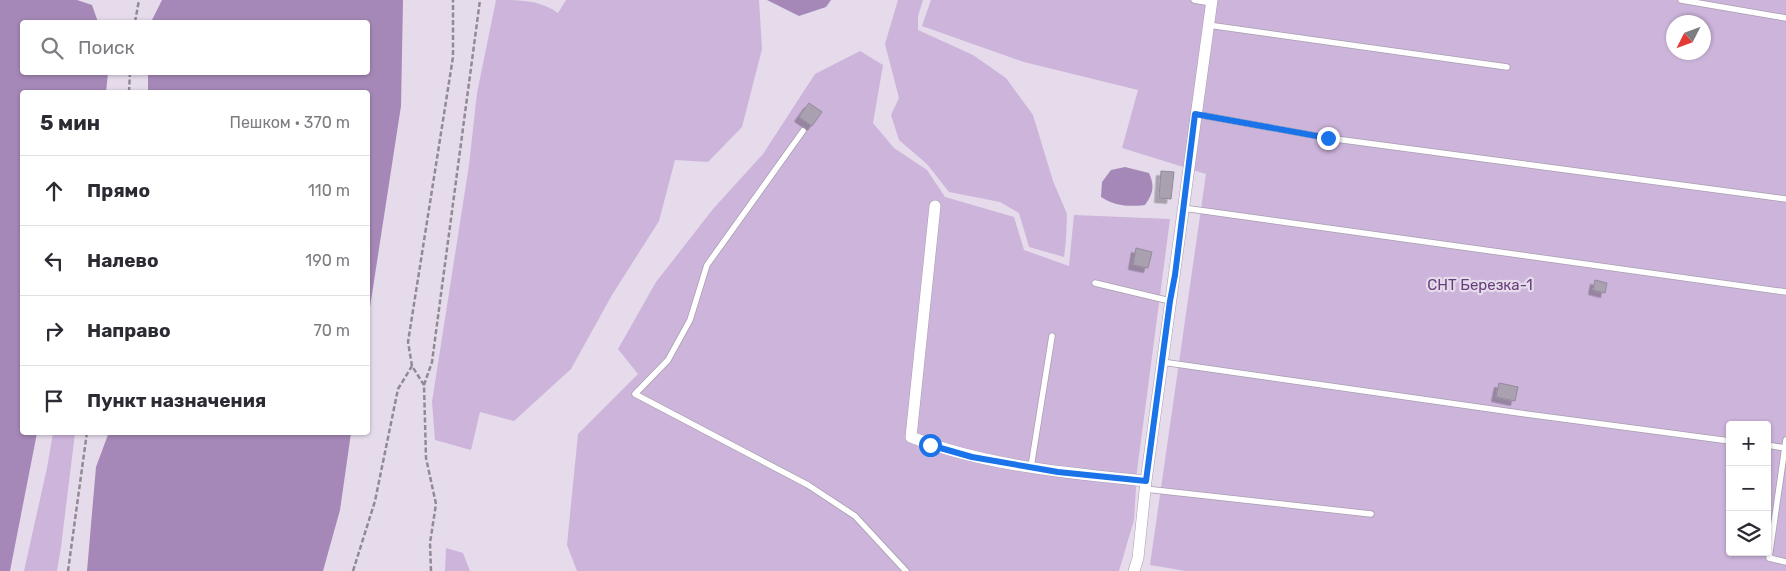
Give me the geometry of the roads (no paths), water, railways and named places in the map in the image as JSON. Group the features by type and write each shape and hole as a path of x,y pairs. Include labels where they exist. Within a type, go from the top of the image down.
{"street":[{"path":"1134,571 1138,558 1170,301 1211,2"},
{"path":"935,206 911,437 972,457 1146,485"}],"lane":[{"path":"1194,0 1211,2"},
{"path":"1681,0 1786,18"},
{"path":"1208,25 1507,67"},
{"path":"1195,114 1328,138 1786,199"},
{"path":"803,131 707,265 690,320 668,360 635,394 808,485 855,516 906,571"},
{"path":"1183,208 1786,292"},
{"path":"1095,283 1170,301"},
{"path":"1031,467 1052,336"},
{"path":"1162,362 1519,413 1726,439"},
{"path":"1786,440 1770,558 1786,562"},
{"path":"1771,446 1785,448"},
{"path":"1146,485 1372,514"}],"park label":[{"name":"СНТ Березка-1","path":"1480,285"}]}
